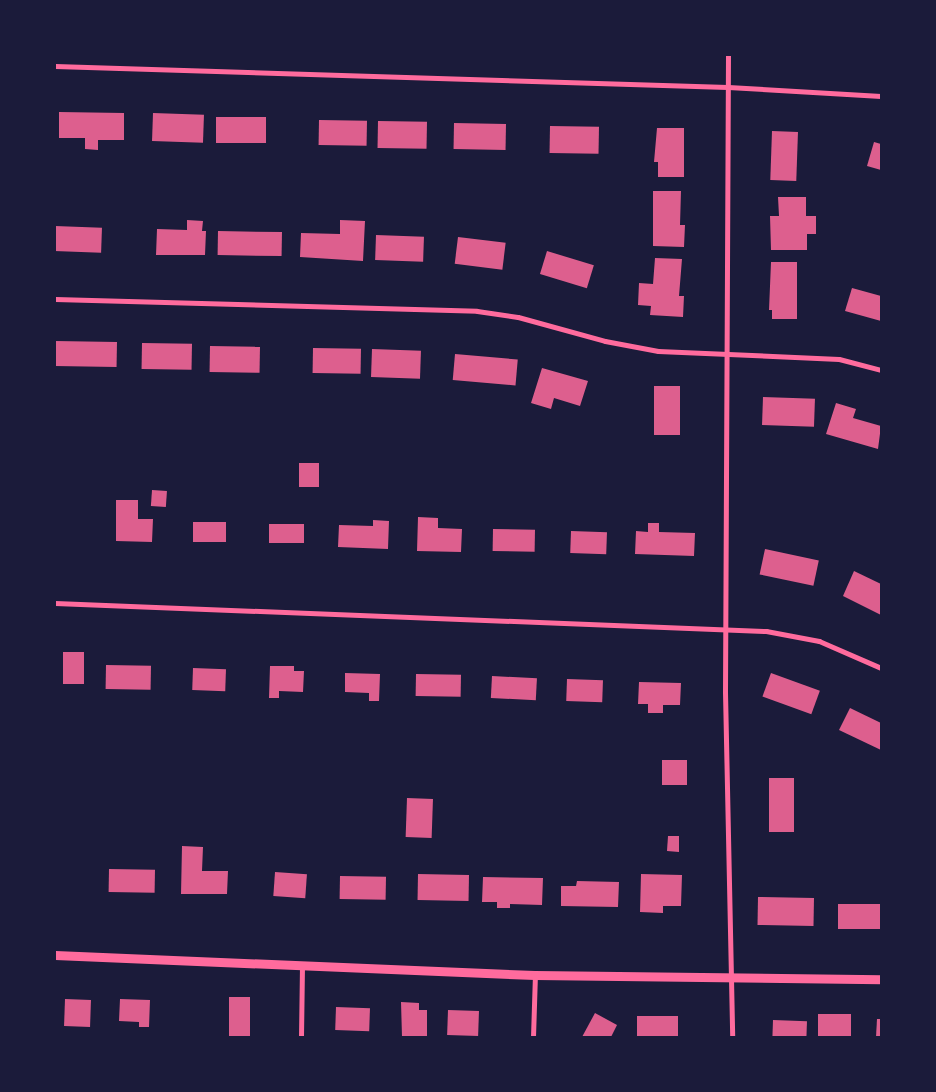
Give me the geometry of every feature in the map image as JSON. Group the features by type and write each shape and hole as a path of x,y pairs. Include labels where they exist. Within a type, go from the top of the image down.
{"street":[{"path":"728,55 725,629 728,977 732,1037"},
{"path":"55,66 728,87 881,96"},
{"path":"55,299 477,311 518,317 605,341 658,351 726,356 839,359 881,370"},
{"path":"55,603 766,630 819,641 881,668"},
{"path":"55,955 535,975 881,979"},
{"path":"301,1037 302,966"},
{"path":"533,1037 535,975"}],"building":[{"path":"59,112 124,113 124,140 98,140 98,150 85,149 85,138 59,138"},
{"path":"153,113 204,115 203,143 152,141"},
{"path":"216,117 266,117 266,143 216,143"},
{"path":"319,120 367,121 367,146 319,145"},
{"path":"378,121 427,122 427,149 378,148"},
{"path":"454,123 506,124 506,150 454,149"},
{"path":"550,126 599,127 599,154 550,153"},
{"path":"657,128 684,128 684,177 658,177 658,162 654,162"},
{"path":"772,131 798,132 796,181 770,180"},
{"path":"874,142 881,144 881,170 867,166"},
{"path":"653,191 681,191 680,225 685,225 684,247 653,246"},
{"path":"778,197 806,197 806,216 816,216 816,234 807,234 807,250 771,250 770,216 779,216"},
{"path":"187,220 203,221 202,231 206,231 205,255 156,255 157,229 187,230"},
{"path":"340,220 365,221 363,261 300,257 301,233 340,234"},
{"path":"55,226 102,228 101,253 55,251"},
{"path":"218,231 282,232 282,256 218,255"},
{"path":"376,235 424,237 423,262 375,260"},
{"path":"458,237 506,243 502,270 455,264"},
{"path":"547,251 594,265 587,288 540,274"},
{"path":"655,258 682,259 679,296 684,296 683,317 650,315 651,306 638,305 639,283 653,284"},
{"path":"771,262 797,262 797,319 772,319 772,310 769,310"},
{"path":"852,288 881,296 881,321 845,311"},
{"path":"55,341 117,342 117,367 55,366"},
{"path":"142,343 192,344 192,370 142,369"},
{"path":"210,346 260,347 260,373 210,372"},
{"path":"313,348 361,349 361,374 313,373"},
{"path":"372,349 421,351 420,379 371,377"},
{"path":"455,354 518,359 515,385 453,380"},
{"path":"542,368 588,381 580,406 554,398 551,409 531,403"},
{"path":"654,386 680,386 680,435 654,435"},
{"path":"763,397 815,399 814,427 762,425"},
{"path":"836,403 856,409 853,418 881,426 878,449 826,434"},
{"path":"299,463 319,463 319,487 299,487"},
{"path":"152,490 167,491 166,507 151,506"},
{"path":"116,500 138,500 138,519 153,519 152,542 116,541"},
{"path":"418,517 438,518 438,528 462,529 461,552 417,551"},
{"path":"373,520 389,521 388,549 338,547 339,525 373,526"},
{"path":"193,522 226,522 226,542 193,542"},
{"path":"648,523 659,523 659,532 695,533 694,556 635,554 636,531 648,532"},
{"path":"269,524 304,524 304,543 269,543"},
{"path":"493,529 535,530 535,552 493,551"},
{"path":"571,531 607,532 606,554 570,553"},
{"path":"765,549 819,560 813,586 760,574"},
{"path":"854,571 881,584 881,615 843,596"},
{"path":"63,652 84,652 84,684 63,684"},
{"path":"106,665 151,666 151,690 106,689"},
{"path":"270,666 294,666 294,671 304,671 303,692 279,691 279,698 269,698"},
{"path":"193,668 226,669 225,691 192,690"},
{"path":"345,673 380,674 379,701 369,701 369,693 345,692"},
{"path":"771,673 820,691 811,714 762,696"},
{"path":"416,674 461,675 461,697 416,696"},
{"path":"492,676 537,678 536,700 491,698"},
{"path":"567,679 603,680 602,702 566,701"},
{"path":"639,682 681,683 680,705 663,705 663,713 648,713 648,704 638,704"},
{"path":"850,708 881,723 881,750 839,730"},
{"path":"662,760 687,760 687,785 662,785"},
{"path":"769,778 794,778 794,832 769,832"},
{"path":"407,798 433,799 432,838 406,837"},
{"path":"668,836 679,836 679,852 667,851"},
{"path":"182,846 203,847 202,871 228,871 227,894 181,894"},
{"path":"109,869 155,870 155,893 109,892"},
{"path":"275,872 307,874 305,898 273,896"},
{"path":"418,874 469,875 469,901 418,900"},
{"path":"641,874 682,875 681,906 663,906 663,913 640,912"},
{"path":"340,876 386,877 386,900 340,899"},
{"path":"483,877 543,878 542,905 510,904 510,908 497,908 497,902 482,902"},
{"path":"577,881 619,882 618,907 561,906 561,886 576,886"},
{"path":"758,897 814,898 814,926 758,925"},
{"path":"838,904 881,904 881,929 838,929"},
{"path":"229,997 250,997 250,1037 229,1037"},
{"path":"65,999 91,1000 90,1027 64,1026"},
{"path":"120,999 150,1000 149,1027 139,1027 139,1022 119,1021"},
{"path":"401,1002 419,1003 419,1010 427,1010 427,1037 402,1037"},
{"path":"336,1007 370,1008 369,1031 335,1030"},
{"path":"448,1010 479,1011 478,1036 447,1035"},
{"path":"595,1013 617,1025 611,1037 582,1037"},
{"path":"818,1014 851,1014 851,1037 818,1037"},
{"path":"637,1016 678,1016 678,1037 637,1037"},
{"path":"877,1019 881,1019 881,1037 876,1037"},
{"path":"773,1020 807,1021 806,1037 772,1037"}]}
